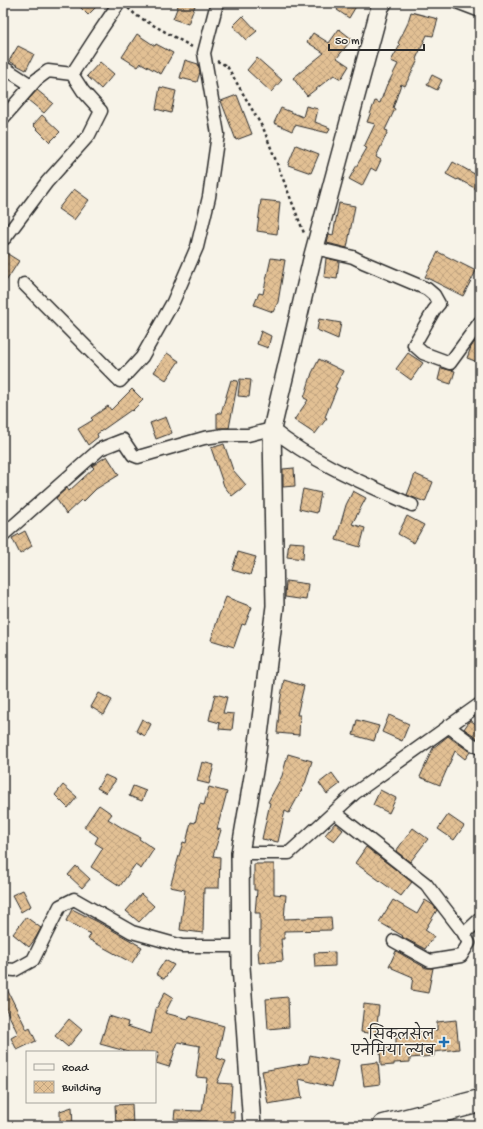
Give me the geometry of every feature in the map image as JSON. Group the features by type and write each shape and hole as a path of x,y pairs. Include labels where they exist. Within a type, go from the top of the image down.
{"highway":[{"path":"384,1126 480,1101"}],"street":[{"path":"72,74 119,3"},
{"path":"24,284 120,381 142,358 173,302 197,247 209,197 218,134 204,53 217,3"},
{"path":"252,1126 241,946 240,853 256,759 275,606 272,430 314,251 380,7 383,3"},
{"path":"459,3 480,11"},
{"path":"3,67 31,86"},
{"path":"3,118 36,80 48,71 72,74 83,91 101,112 89,135 47,182 5,238"},
{"path":"314,251 353,257 427,289 434,295 439,304 414,345 423,353 450,363 480,322"},
{"path":"3,535 100,449 123,440 133,454 138,457 204,438 224,435 248,435 272,430 289,443 324,465 412,505"},
{"path":"240,853 289,853 355,793 480,704"},
{"path":"448,726 472,744 480,748"},
{"path":"334,812 426,884 464,934 469,943 461,956 430,961 394,941"},
{"path":"3,969 15,970 33,960 60,906 74,899 132,932 182,946 241,946"},
{"path":"464,934 480,918"}],"path":[{"path":"124,3 137,16 227,66 264,130 314,251"}],"building":[{"path":"76,3 100,3 88,15"},
{"path":"179,3 196,3 188,24 173,19"},
{"path":"342,3 358,3 349,18 337,10"},
{"path":"411,12 438,19 433,36 427,35 416,59 418,60 405,86 401,84 393,108 395,109 385,130 388,131 376,157 381,160 376,171 371,168 362,186 349,179 367,148 364,147 375,124 367,122 375,101 380,103 387,84 398,64 391,61 400,45 398,43 407,25"},
{"path":"243,16 257,31 246,40 233,26"},
{"path":"339,29 352,39 337,58 349,66 341,79 334,75 307,96 293,78 324,53 307,42 313,33 329,43"},
{"path":"137,34 155,46 156,44 173,53 161,74 141,63 138,67 122,57"},
{"path":"18,46 34,54 26,70 9,61"},
{"path":"257,58 282,80 271,92 247,70"},
{"path":"185,60 198,64 200,72 197,82 180,78"},
{"path":"100,62 114,74 101,89 87,76"},
{"path":"432,75 442,80 437,90 427,85"},
{"path":"160,87 176,91 171,113 156,109"},
{"path":"37,90 53,103 44,113 28,100"},
{"path":"237,95 252,134 236,140 221,101"},
{"path":"306,106 318,109 315,122 330,128 328,133 295,125 292,131 274,123 281,108 303,117"},
{"path":"42,115 60,132 50,142 33,125"},
{"path":"296,145 319,154 311,173 288,165"},
{"path":"453,162 480,177 480,191 446,174"},
{"path":"74,189 89,200 74,220 58,209"},
{"path":"261,200 280,202 277,234 257,231"},
{"path":"339,203 355,206 347,248 327,243 329,234 333,235"},
{"path":"3,251 19,261 3,286"},
{"path":"438,252 476,271 463,296 425,277"},
{"path":"271,258 285,260 278,302 273,312 254,305 259,293 263,294"},
{"path":"326,258 339,261 337,279 324,277"},
{"path":"319,319 341,323 338,339 317,330"},
{"path":"261,331 271,336 268,348 257,344"},
{"path":"480,335 480,363 467,358 471,347"},
{"path":"167,353 179,361 166,380 154,372"},
{"path":"408,353 423,363 411,380 396,369"},
{"path":"319,359 343,371 335,387 337,388 325,417 327,418 315,434 294,420 308,400 304,398 312,373"},
{"path":"441,368 455,371 451,384 438,380"},
{"path":"240,379 251,380 249,397 238,396"},
{"path":"231,380 238,381 229,428 217,428 217,413 221,413"},
{"path":"132,389 143,400 132,411 131,410 97,434 98,437 88,445 78,429 93,420 91,418 108,406 111,410"},
{"path":"166,417 172,433 156,439 150,423"},
{"path":"224,444 233,470 246,485 232,496 224,486 211,448"},
{"path":"107,456 119,475 96,489 83,502 81,500 66,514 56,498 67,488 69,491 94,468 92,466"},
{"path":"294,468 295,486 283,487 283,469"},
{"path":"415,474 433,482 425,502 407,495"},
{"path":"303,489 321,493 317,513 299,509"},
{"path":"353,491 366,498 352,524 365,528 360,547 336,540 346,505"},
{"path":"407,516 424,525 414,543 398,534"},
{"path":"25,531 32,546 20,554 12,538"},
{"path":"289,542 304,543 303,559 287,557"},
{"path":"238,552 256,557 250,575 232,570"},
{"path":"286,581 308,584 306,600 285,597"},
{"path":"226,597 252,607 245,625 242,624 234,647 211,640"},
{"path":"284,680 304,686 297,715 300,715 299,735 277,733"},
{"path":"99,693 112,700 104,715 91,707"},
{"path":"215,694 227,697 223,713 234,714 232,730 219,729 220,723 209,720"},
{"path":"389,715 409,724 402,741 382,732"},
{"path":"142,719 151,724 145,736 136,731"},
{"path":"357,720 379,726 374,741 353,735"},
{"path":"470,720 480,727 480,735 478,738 464,729"},
{"path":"448,736 470,752 465,759 455,751 440,785 420,777 433,748"},
{"path":"288,754 312,761 305,784 289,813 285,811 278,842 262,839 270,803 268,802 282,776"},
{"path":"202,762 214,765 209,784 197,781"},
{"path":"332,773 340,784 327,794 319,783"},
{"path":"105,775 116,780 106,793 97,788"},
{"path":"63,785 77,797 68,808 55,795"},
{"path":"133,786 146,791 142,801 129,796"},
{"path":"209,787 227,792 217,829 221,830 213,856 220,857 219,888 204,888 203,933 180,930 185,890 170,887 183,842 186,843 191,822 195,823 200,804 204,805"},
{"path":"380,790 396,798 389,813 373,805"},
{"path":"99,805 112,814 108,819 140,837 139,839 154,849 141,869 135,865 120,886 91,867 103,848 95,843 98,837 84,827"},
{"path":"448,815 464,826 454,840 438,829"},
{"path":"335,823 343,830 334,841 325,835"},
{"path":"413,828 428,839 410,862 396,851"},
{"path":"366,847 412,882 401,896 355,863"},
{"path":"254,864 274,864 274,894 286,895 284,919 331,917 332,930 284,931 284,939 281,939 283,961 259,963 258,950 260,949 260,913 255,913 257,890 254,890"},
{"path":"76,866 90,879 82,888 68,875"},
{"path":"23,890 31,906 21,912 12,895"},
{"path":"141,894 154,906 139,922 126,911"},
{"path":"393,900 417,914 425,900 433,905 437,910 425,930 434,936 425,949 402,937 403,936 379,922"},
{"path":"72,909 142,947 132,963 88,939 91,934 66,921"},
{"path":"26,917 41,928 29,947 13,934"},
{"path":"396,951 426,968 433,968 428,993 411,990 413,977 392,968 392,966 389,966"},
{"path":"335,952 335,966 315,967 314,953"},
{"path":"165,960 174,965 164,979 156,974"},
{"path":"3,981 27,1030 30,1028 36,1041 17,1050 11,1038 18,1034 3,1003"},
{"path":"165,992 173,997 165,1013 188,1019 189,1016 224,1026 217,1058 226,1061 217,1083 232,1084 230,1112 234,1111 234,1121 207,1123 207,1121 174,1119 175,1110 202,1111 207,1078 196,1077 200,1046 178,1042 169,1067 156,1063 159,1052 156,1051 125,1051 100,1044 109,1016 128,1022 127,1026 151,1034 156,1009"},
{"path":"288,997 289,1027 268,1029 266,999"},
{"path":"364,1004 379,1006 376,1034 361,1032"},
{"path":"69,1019 82,1030 68,1047 55,1036"},
{"path":"456,1020 459,1049 434,1052 434,1056 410,1058 410,1062 381,1066 380,1049 396,1047 396,1038 413,1037 413,1032 437,1030 437,1022"},
{"path":"310,1055 338,1061 332,1087 299,1079 302,1098 268,1104 262,1071 308,1063"},
{"path":"378,1062 380,1084 364,1086 361,1064"},
{"path":"132,1104 133,1126 116,1126 115,1105"},
{"path":"72,1107 73,1126 60,1126 60,1111"}],"place":[{"name":"सिकलसेल एनेमिया ल्यब","path":"444,1042"}]}
